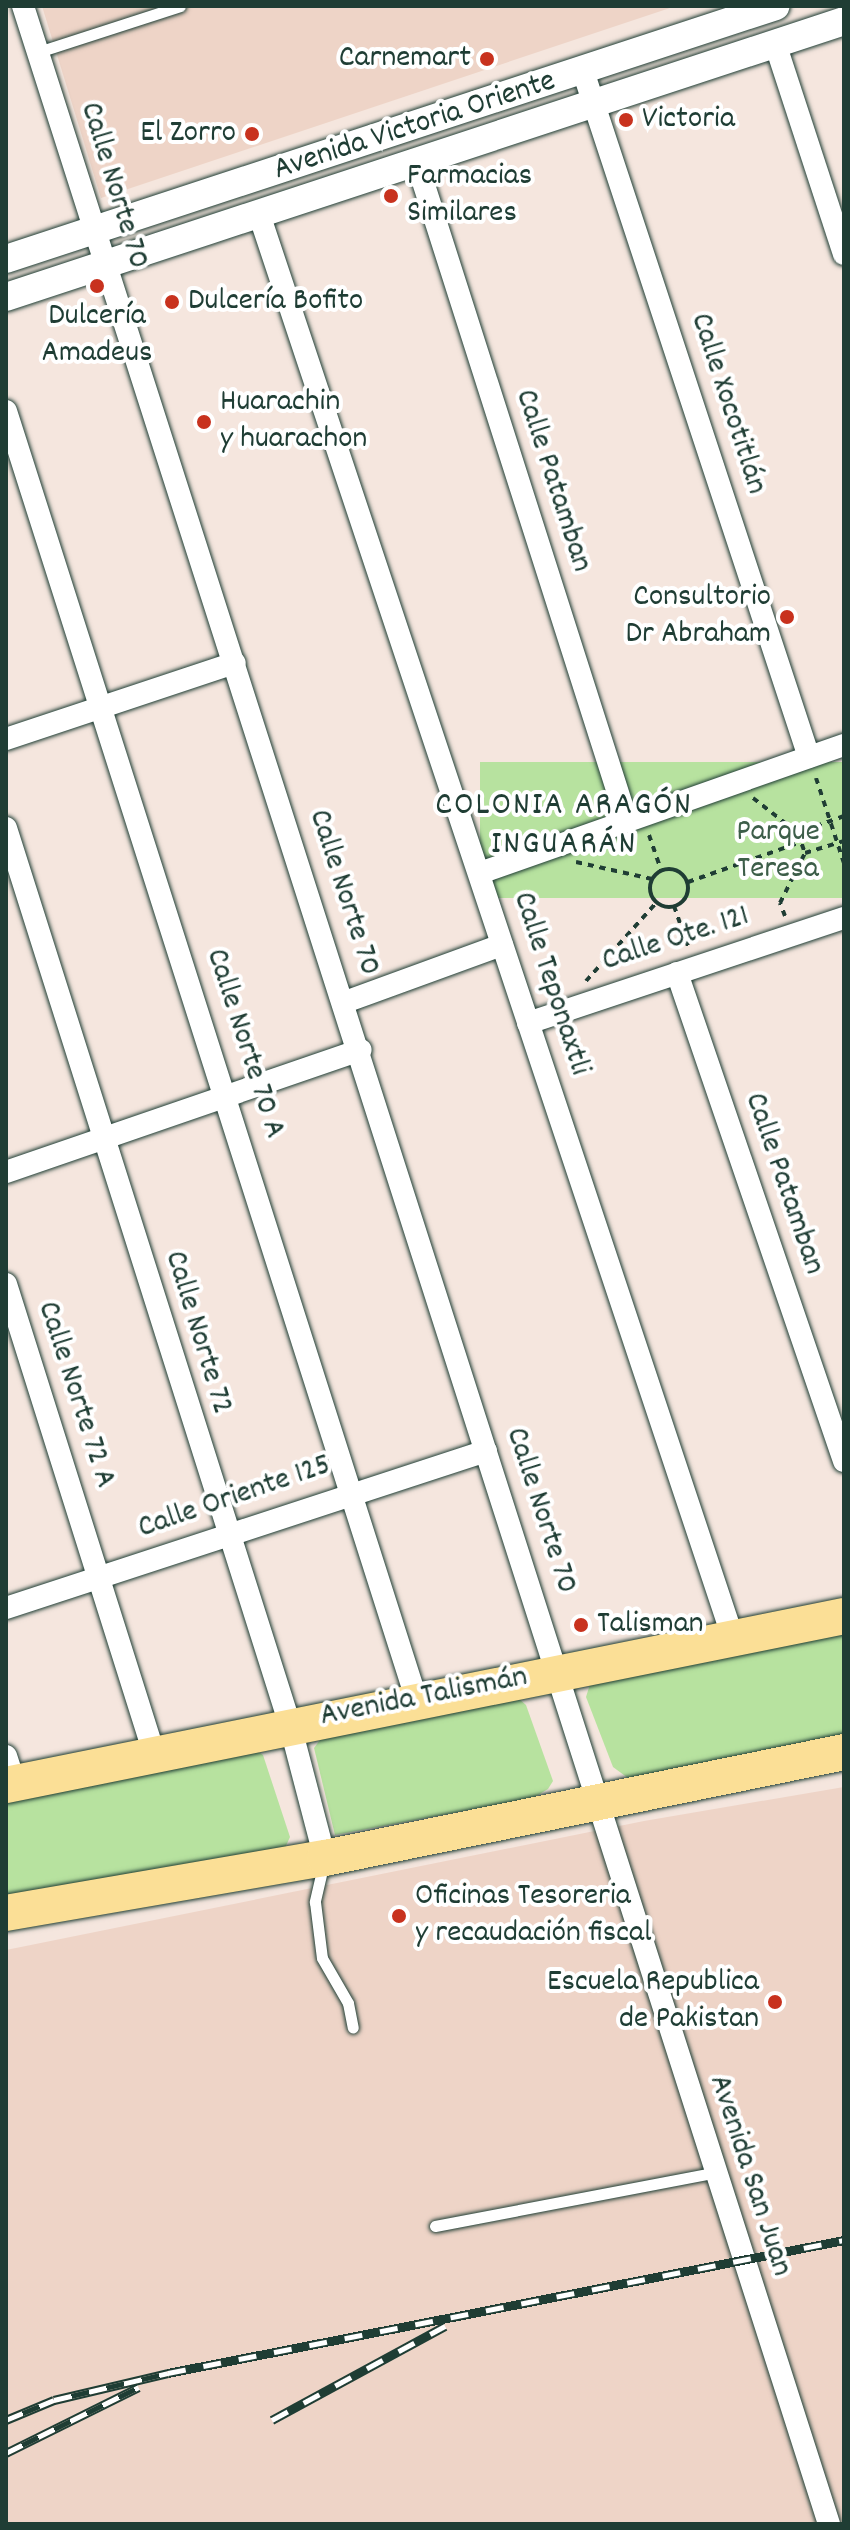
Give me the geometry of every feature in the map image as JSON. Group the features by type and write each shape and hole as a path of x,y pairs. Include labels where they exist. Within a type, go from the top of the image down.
{"main road":[{"name":"Avenida Talismán","path":"9,1775 154,1754 416,1698 844,1616"},
{"path":"6,1913 325,1858 844,1752"}],"street":[{"name":"Calle Norte 70","path":"23,6 91,229 361,1050 598,1802"},
{"name":"Avenida Victoria Oriente","path":"6,259 776,6"},
{"name":"Avenida Victoria Oriente","path":"6,297 844,21"},
{"path":"775,43 844,254"},
{"name":"Calle Xocotitlán","path":"583,71 809,757"},
{"name":"Calle Patamban","path":"417,163 635,821"},
{"name":"Calle Teponaxtli","path":"259,214 733,1638"},
{"name":"Calle Norte 70 A","path":"6,411 99,708 228,1096 416,1698"},
{"path":"6,739 235,663"},
{"path":"480,873 844,745"},
{"name":"Calle Norte 72","path":"6,828 227,1534 290,1725 325,1858"},
{"name":"Calle Ote. 121","path":"528,1023 844,918"},
{"path":"345,1002 502,945"},
{"name":"Calle Patamban","path":"677,973 844,1461"},
{"path":"6,1172 361,1050"},
{"name":"Calle Norte 72 A","path":"6,1284 154,1754"},
{"name":"Calle Oriente 125","path":"6,1608 486,1451"},
{"name":"Avenida San Juan","path":"598,1802 713,2173 829,2524"}],"lane":[{"path":"38,52 180,6"},
{"path":"325,1858 315,1902 322,1958 348,2003 353,2028"},
{"path":"435,2226 713,2173"}],"path":[{"path":"809,757 844,863"},
{"path":"749,790 756,805 798,833"},
{"path":"798,833 844,816"},
{"path":"635,821 661,870"},
{"path":"798,833 798,843 805,853"},
{"path":"788,923 780,903 805,853 844,841"},
{"path":"688,882 798,843"},
{"path":"563,859 652,879"},
{"path":"674,906 657,902 650,892 652,879 661,870 674,869 688,882"},
{"path":"674,906 687,895 688,882"},
{"path":"576,992 657,902"},
{"path":"674,906 691,954"}],"shaded area":[{"path":"42,6 676,6 101,198"},
{"path":"844,1787 844,2524 6,2524 6,1950 644,1821"}],"green space":[{"name":"Parque Teresa","path":"480,762 844,762 844,898 480,898"},
{"path":"844,1632 844,1735 628,1778 613,1767 586,1697 591,1681"},
{"path":"517,1697 526,1705 553,1781 548,1789 533,1798 335,1835 314,1748 323,1736"},
{"path":"251,1747 263,1755 290,1837 285,1848 6,1896 6,1798"}],"railway":[{"path":"6,2420 54,2400 168,2373 844,2240"},
{"path":"272,2420 445,2326"},
{"path":"6,2453 139,2387"}],"place":[{"name":"Carnemart","path":"487,59"},
{"name":"Victoria","path":"626,120"},
{"name":"El Zorro","path":"252,134"},
{"name":"Farmacias Similares","path":"391,196"},
{"name":"Dulcería Amadeus","path":"97,286"},
{"name":"Dulcería Bofito","path":"172,302"},
{"name":"Huarachin y huarachon","path":"204,422"},
{"name":"Consultorio Dr Abraham","path":"787,617"},
{"name":"Talisman","path":"581,1625"},
{"name":"Oficinas Tesoreria y recaudación fiscal","path":"399,1916"},
{"name":"Escuela Republica de Pakistan","path":"775,2002"}],"district":[{"name":"COLONIA ARAGÓN INGUARÁN","path":"564,826"}]}
